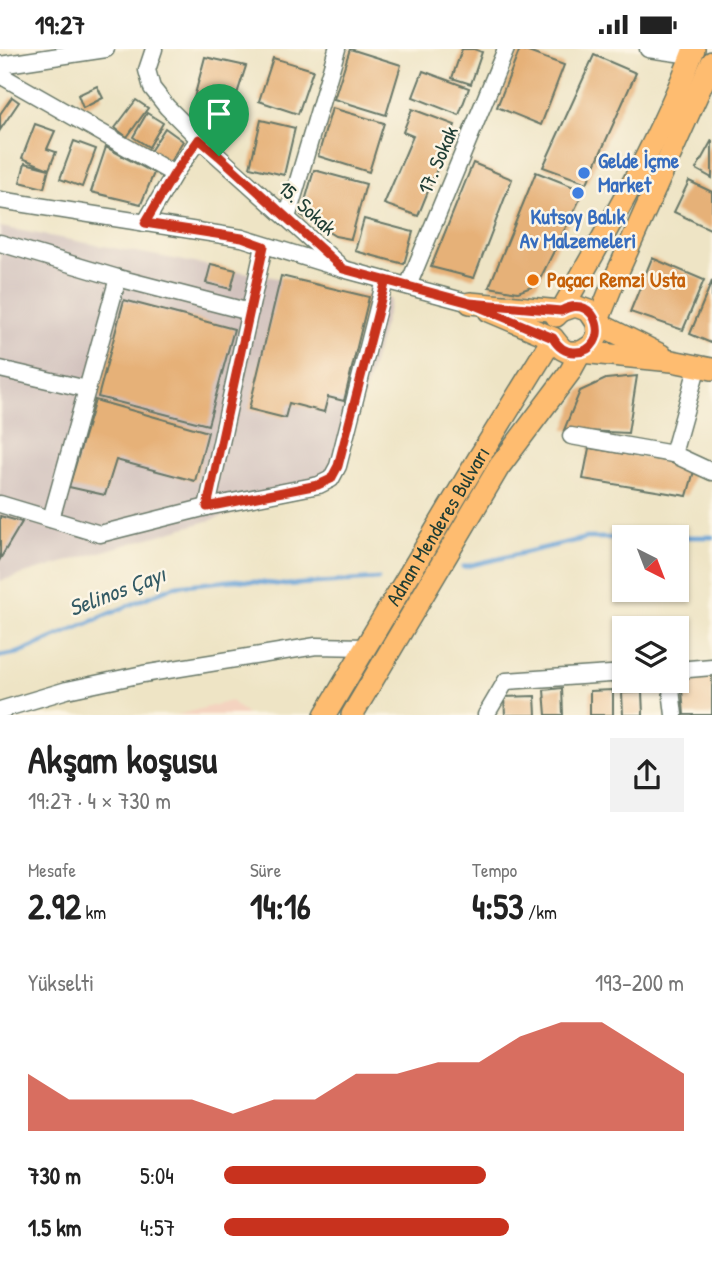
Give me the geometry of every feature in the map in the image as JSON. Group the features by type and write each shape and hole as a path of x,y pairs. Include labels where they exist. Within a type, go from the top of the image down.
{"main road":[{"path":"561,311 631,188 667,113 692,52"},
{"path":"582,352 596,339 597,323 615,278 712,62"},
{"path":"470,303 561,311"},
{"path":"470,303 553,338"},
{"path":"672,361 597,323 589,311 582,307 568,307 561,311 552,323 553,338 568,352 672,361 705,367"},
{"name":"Adnan Menderes Bulvarı","path":"325,715 553,338"},
{"name":"Adnan Menderes Bulvarı","path":"352,715 499,467 582,352"}],"street":[{"path":"0,65 106,49"},
{"name":"15. Sokak","path":"154,49 147,70 152,88 167,107 343,269"},
{"path":"287,218 337,49"},
{"name":"17. Sokak","path":"408,286 506,49"},
{"path":"648,49 692,52"},
{"path":"0,75 174,174"},
{"path":"145,223 174,174 199,139"},
{"path":"0,200 242,238 343,269 470,303"},
{"path":"0,243 118,278 250,312"},
{"path":"207,507 264,246"},
{"path":"51,519 118,278"},
{"path":"0,504 100,534 207,507 318,485 331,479 338,466 386,280"},
{"path":"673,454 705,367"},
{"path":"0,369 87,389"},
{"path":"571,436 673,454 712,472"},
{"path":"0,710 67,690 143,674 371,639"},
{"path":"689,669 712,667"},
{"path":"486,715 506,681 612,674"},
{"path":"671,693 674,715"}],"shaded area":[{"path":"0,227 391,299 339,483 0,581"},
{"path":"231,701 247,715 177,715"}],"building":[{"path":"350,49 401,65 386,115 334,99"},
{"path":"462,49 482,52 471,84 452,78"},
{"path":"520,49 564,65 541,125 497,107"},
{"path":"594,55 636,73 587,183 543,167"},
{"path":"205,57 246,66 224,135 190,113"},
{"path":"273,58 313,70 298,114 259,101"},
{"path":"423,71 469,88 459,115 413,97"},
{"path":"97,86 103,98 83,108 78,95"},
{"path":"12,97 19,102 0,130 0,114"},
{"path":"136,100 148,108 127,137 115,128"},
{"path":"332,108 384,123 369,172 318,156"},
{"path":"412,109 455,125 418,216 384,204 413,136 403,132"},
{"path":"147,113 163,123 149,147 133,137"},
{"path":"261,120 295,128 284,175 250,167"},
{"path":"35,124 55,131 47,149 56,152 49,169 22,158"},
{"path":"165,128 183,141 170,162 149,153"},
{"path":"712,140 712,178 696,169"},
{"path":"74,141 96,149 82,187 60,179"},
{"path":"106,147 154,173 141,204 91,192"},
{"path":"25,163 49,169 44,188 20,182"},
{"path":"473,163 512,179 474,278 431,267"},
{"path":"314,170 366,184 351,239 335,236 301,215"},
{"path":"536,172 584,191 537,285 518,292 489,287"},
{"path":"689,181 712,192 712,230 674,212"},
{"path":"364,219 413,232 404,264 355,251"},
{"path":"652,258 704,280 683,330 630,312"},
{"path":"211,264 236,270 231,289 206,283"},
{"path":"281,276 369,297 344,401 328,397 324,412 289,403 285,418 249,409"},
{"path":"712,281 712,342 711,343 690,334"},
{"path":"124,300 234,329 208,425 98,397"},
{"path":"637,376 628,433 564,430 580,391 606,379"},
{"path":"95,400 208,432 195,481 116,460 105,495 69,487"},
{"path":"589,448 667,461 694,471 687,496 583,479"},
{"path":"0,516 22,522 0,559"},
{"path":"712,675 712,715 684,715 682,693 689,693 689,676"},
{"path":"562,688 563,715 546,715 544,690"},
{"path":"612,690 613,715 590,715 590,691"},
{"path":"622,693 642,693 643,715 623,715"},
{"path":"535,696 536,715 505,715 504,697"}],"waterway":[{"name":"Selinos Çayı","path":"690,537 712,537"},
{"name":"Selinos Çayı","path":"463,567 587,538 612,538"},
{"name":"Selinos Çayı","path":"0,656 18,653 174,586 236,580 285,585 378,579"}],"place":[{"name":"Gelde İçme Market","path":"584,173"},
{"name":"Kutsoy Balık Av Malzemeleri","path":"578,193"},
{"name":"Paçacı Remzi Usta","path":"533,280"}],"route":[{"path":"219,156 199,139 174,174 145,223 242,238 264,246 207,507 318,485 331,479 338,466 386,280 470,303 553,338 568,352 582,352 596,339 598,327 594,316 582,307 568,307 561,311 470,303 408,286 386,280 343,269 219,156"}]}
